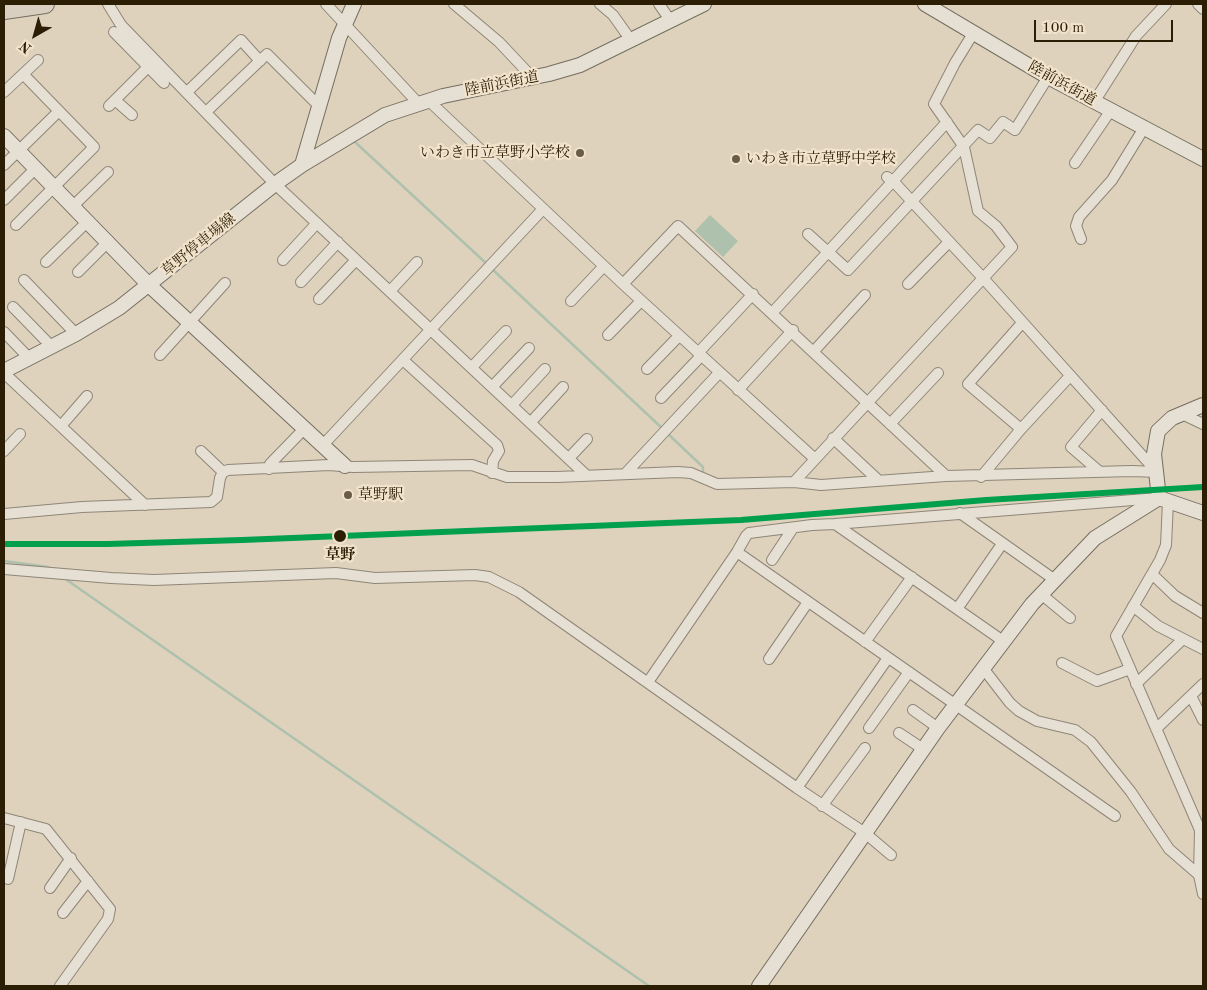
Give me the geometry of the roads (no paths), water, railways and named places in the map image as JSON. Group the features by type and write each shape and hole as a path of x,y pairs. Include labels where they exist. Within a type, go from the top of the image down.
{"highway":[{"path":"4,10 45,4"}],"street":[{"path":"108,4 121,25 164,83"},
{"path":"326,4 423,101 815,459"},
{"path":"302,165 344,23 354,4"},
{"path":"454,4 499,42 532,77"},
{"path":"600,4 613,16 630,39"},
{"path":"659,4 670,20"},
{"name":"陸前浜街道","path":"302,165 386,115 423,101 580,65 704,4"},
{"name":"陸前浜街道","path":"927,4 1048,77 1203,158"},
{"path":"1094,102 1136,36 1166,4"},
{"path":"1198,4 1203,9"},
{"path":"114,32 186,92 275,184 586,475"},
{"path":"794,482 867,401 1012,247 996,226 978,211 964,147 934,104 955,63 974,32"},
{"path":"186,92 241,40 260,61"},
{"path":"206,112 266,54 319,106"},
{"path":"4,92 38,60"},
{"path":"132,115 112,103 150,63"},
{"path":"16,225 94,147 23,74"},
{"path":"808,234 848,270 978,130 990,138 1003,122 1015,130 1048,77"},
{"path":"1075,162 1111,110"},
{"path":"4,165 59,111"},
{"path":"773,312 828,252 890,179 946,122"},
{"path":"1081,239 1076,226 1079,217 1112,180 1144,128"},
{"path":"4,136 149,286 119,308 76,334 4,372 145,505"},
{"name":"草野停車場線","path":"302,165 275,184 149,286 345,466"},
{"path":"4,200 35,169"},
{"path":"72,207 108,172"},
{"path":"890,179 1157,472"},
{"path":"323,445 543,209"},
{"path":"46,262 87,222"},
{"path":"283,260 317,224"},
{"path":"623,284 678,226 793,330 946,476"},
{"path":"301,282 338,242"},
{"path":"908,284 949,242"},
{"path":"78,272 107,243"},
{"path":"319,299 356,260"},
{"path":"390,291 416,262"},
{"path":"571,301 604,266"},
{"path":"24,280 76,334"},
{"path":"160,355 225,283"},
{"path":"661,398 753,294"},
{"path":"814,351 865,295"},
{"path":"608,335 641,301"},
{"path":"13,307 52,347"},
{"path":"1021,429 968,384 1022,323"},
{"path":"738,390 793,330"},
{"path":"472,367 506,331"},
{"path":"4,332 29,358"},
{"path":"647,369 679,336"},
{"path":"492,387 529,348"},
{"path":"403,360 497,445 499,451 493,461 492,473"},
{"path":"512,404 546,369"},
{"path":"625,474 719,373"},
{"path":"890,424 938,373"},
{"path":"981,477 1021,429 1070,376"},
{"path":"531,422 563,387"},
{"path":"61,426 87,396"},
{"path":"1203,404 1180,413 1164,423 1158,430 1154,454 1164,499 1166,544 1152,574 1116,636 1156,729 1201,822 1201,862 1199,875 1203,894"},
{"path":"1100,472 1070,448 1102,410"},
{"path":"1180,413 1203,424"},
{"path":"269,469 270,464 304,428"},
{"path":"4,451 20,434"},
{"path":"834,438 878,480"},
{"path":"569,458 588,439"},
{"path":"202,451 223,472 328,464 345,466 472,465 508,477 691,473 717,484 794,482 822,485 946,476 981,477 1100,472 1157,472"},
{"path":"4,514 82,507 211,502 217,497 220,478 223,472"},
{"path":"759,986 938,728 1041,594 1095,538 1164,499"},
{"path":"648,682 749,533 835,524 1164,499 1203,513"},
{"path":"960,514 1055,580"},
{"path":"835,524 1003,641"},
{"path":"772,560 793,528"},
{"path":"957,608 1002,544"},
{"path":"737,552 1115,816"},
{"path":"4,569 154,580 336,573 375,578 475,575 489,577 519,592 822,806 865,834 891,855"},
{"path":"1152,574 1175,596 1203,613"},
{"path":"865,642 912,577"},
{"path":"1041,594 1070,618"},
{"path":"769,658 808,602"},
{"path":"1133,606 1158,626 1203,649"},
{"path":"1136,684 1183,639"},
{"path":"797,788 888,658"},
{"path":"1062,662 1097,681 1130,669"},
{"path":"983,668 1018,711 1037,720 1076,730 1087,738 1131,792 1169,849 1199,875"},
{"path":"869,728 909,672"},
{"path":"1156,729 1203,684"},
{"path":"1191,696 1203,720"},
{"path":"913,710 938,728"},
{"path":"899,733 923,749"},
{"path":"822,806 865,748"},
{"path":"4,818 46,828 110,909 110,915 60,986"},
{"path":"8,879 21,822"},
{"path":"50,888 71,858"},
{"path":"63,913 88,881"}],"waterway":[{"path":"355,142 488,265"},
{"path":"492,269 663,429"},
{"path":"667,433 703,467 703,473"},
{"path":"4,561 51,569"},
{"path":"64,578 649,986"}],"place":[{"name":"いわき市立草野小学校","path":"580,153"},
{"name":"いわき市立草野中学校","path":"736,159"},
{"name":"草野駅","path":"348,495"},
{"name":"草野","path":"340,536"}]}
